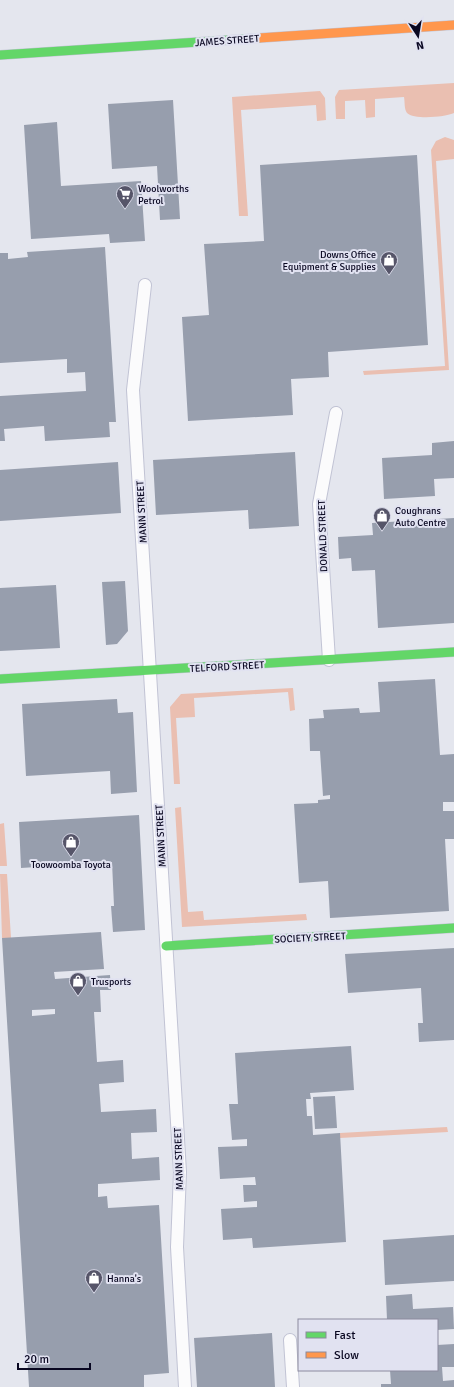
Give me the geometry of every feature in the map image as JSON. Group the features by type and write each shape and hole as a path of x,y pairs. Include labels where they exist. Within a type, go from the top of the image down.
{"main road":[{"name":"JAMES STREET","path":"0,55 454,25"},
{"name":"TELFORD STREET","path":"0,679 454,652"},
{"name":"SOCIETY STREET","path":"166,946 454,928"}],"lane":[{"name":"MANN STREET","path":"145,285 133,390 180,1172 177,1247 185,1387"},
{"name":"DONALD STREET","path":"328,660 319,504 336,413"},
{"path":"290,1340 293,1387"}],"shaded area":[{"path":"454,83 454,113 437,117 416,117 407,113 404,97 375,99 375,117 366,118 365,100 345,101 345,119 336,119 335,97 339,90"},
{"path":"320,91 325,98 326,120 317,121 316,105 241,110 248,216 239,216 232,97"},
{"path":"445,137 454,140 454,159 436,161 449,370 364,375 363,371 445,366 431,150 436,141"},
{"path":"293,688 295,710 290,711 288,692 194,698 195,717 176,718 180,784 174,784 170,707 181,694"},
{"path":"181,807 188,912 203,911 204,920 306,914 307,920 182,927 175,808"},
{"path":"4,823 7,866 0,866 0,824"},
{"path":"0,874 7,874 11,938 2,938"},
{"path":"447,1127 448,1132 340,1138 340,1133"}],"building":[{"path":"173,100 180,219 160,220 157,166 112,169 108,104"},
{"path":"57,122 61,186 141,181 145,241 110,243 109,234 31,239 24,125"},
{"path":"417,155 428,345 328,352 329,377 291,379 293,415 188,421 182,317 209,315 204,244 264,241 260,165"},
{"path":"105,247 116,422 109,422 110,437 45,441 44,426 4,429 5,441 0,441 0,396 86,391 85,372 67,373 67,359 0,363 0,253 8,253 8,259 28,257 27,252"},
{"path":"454,441 454,478 434,479 435,496 384,499 382,458 432,455 432,443"},
{"path":"295,452 299,526 249,529 248,510 156,515 153,460"},
{"path":"118,462 121,513 0,521 0,470"},
{"path":"454,518 454,623 378,628 375,570 352,571 351,558 339,559 338,537 373,535 372,523"},
{"path":"125,581 128,631 117,644 106,645 102,582"},
{"path":"56,585 60,648 0,651 0,588"},
{"path":"435,679 440,755 454,754 454,802 443,802 443,811 454,811 454,839 445,839 449,911 330,918 328,881 299,883 294,804 318,803 318,800 330,799 330,795 323,796 320,751 310,751 309,719 324,718 323,710 359,708 360,713 380,712 378,682"},
{"path":"117,699 118,713 133,712 137,792 111,794 110,771 26,776 22,704"},
{"path":"139,815 145,930 113,932 111,906 114,906 112,862 21,868 19,822"},
{"path":"101,932 104,969 54,972 55,979 110,975 111,990 100,990 101,1012 94,1012 97,1062 123,1060 124,1082 99,1084 101,1112 156,1109 157,1132 131,1133 132,1159 159,1157 160,1180 98,1184 98,1197 107,1196 108,1208 159,1205 169,1373 144,1375 144,1387 29,1387 2,938","holes":["55,1009 55,1014 32,1016 32,1010"]},
{"path":"454,948 454,1040 419,1042 418,1023 423,1023 421,988 348,993 345,954"},
{"path":"351,1046 354,1090 310,1093 311,1099 306,1099 307,1116 312,1116 313,1135 340,1133 346,1242 253,1248 252,1238 223,1240 221,1209 257,1207 257,1201 244,1202 243,1185 256,1185 255,1177 220,1179 218,1147 247,1146 247,1139 232,1140 229,1104 238,1104 235,1053"},
{"path":"335,1096 337,1128 315,1129 313,1097"},
{"path":"454,1235 454,1281 385,1285 383,1240"},
{"path":"412,1294 413,1309 453,1307 454,1329 438,1330 438,1319 387,1319 386,1296"},
{"path":"272,1333 275,1387 197,1387 194,1338"},
{"path":"454,1344 454,1367 442,1367 443,1381 454,1380 454,1387 381,1387 381,1384 391,1384 390,1371 438,1371 438,1345"}],"traffic: fast":[{"path":"0,55 259,38"},
{"path":"0,679 454,652"},
{"path":"166,946 454,928"}],"traffic: slow":[{"path":"259,38 454,25"}],"place":[{"name":"Woolworths Petrol","path":"125,209"},
{"name":"Downs Office Equipment & Supplies","path":"389,275"},
{"name":"Coughrans Auto Centre","path":"382,531"},
{"name":"Toowoomba Toyota","path":"71,857"},
{"name":"Trusports","path":"78,996"},
{"name":"Hanna's","path":"94,1293"}]}
